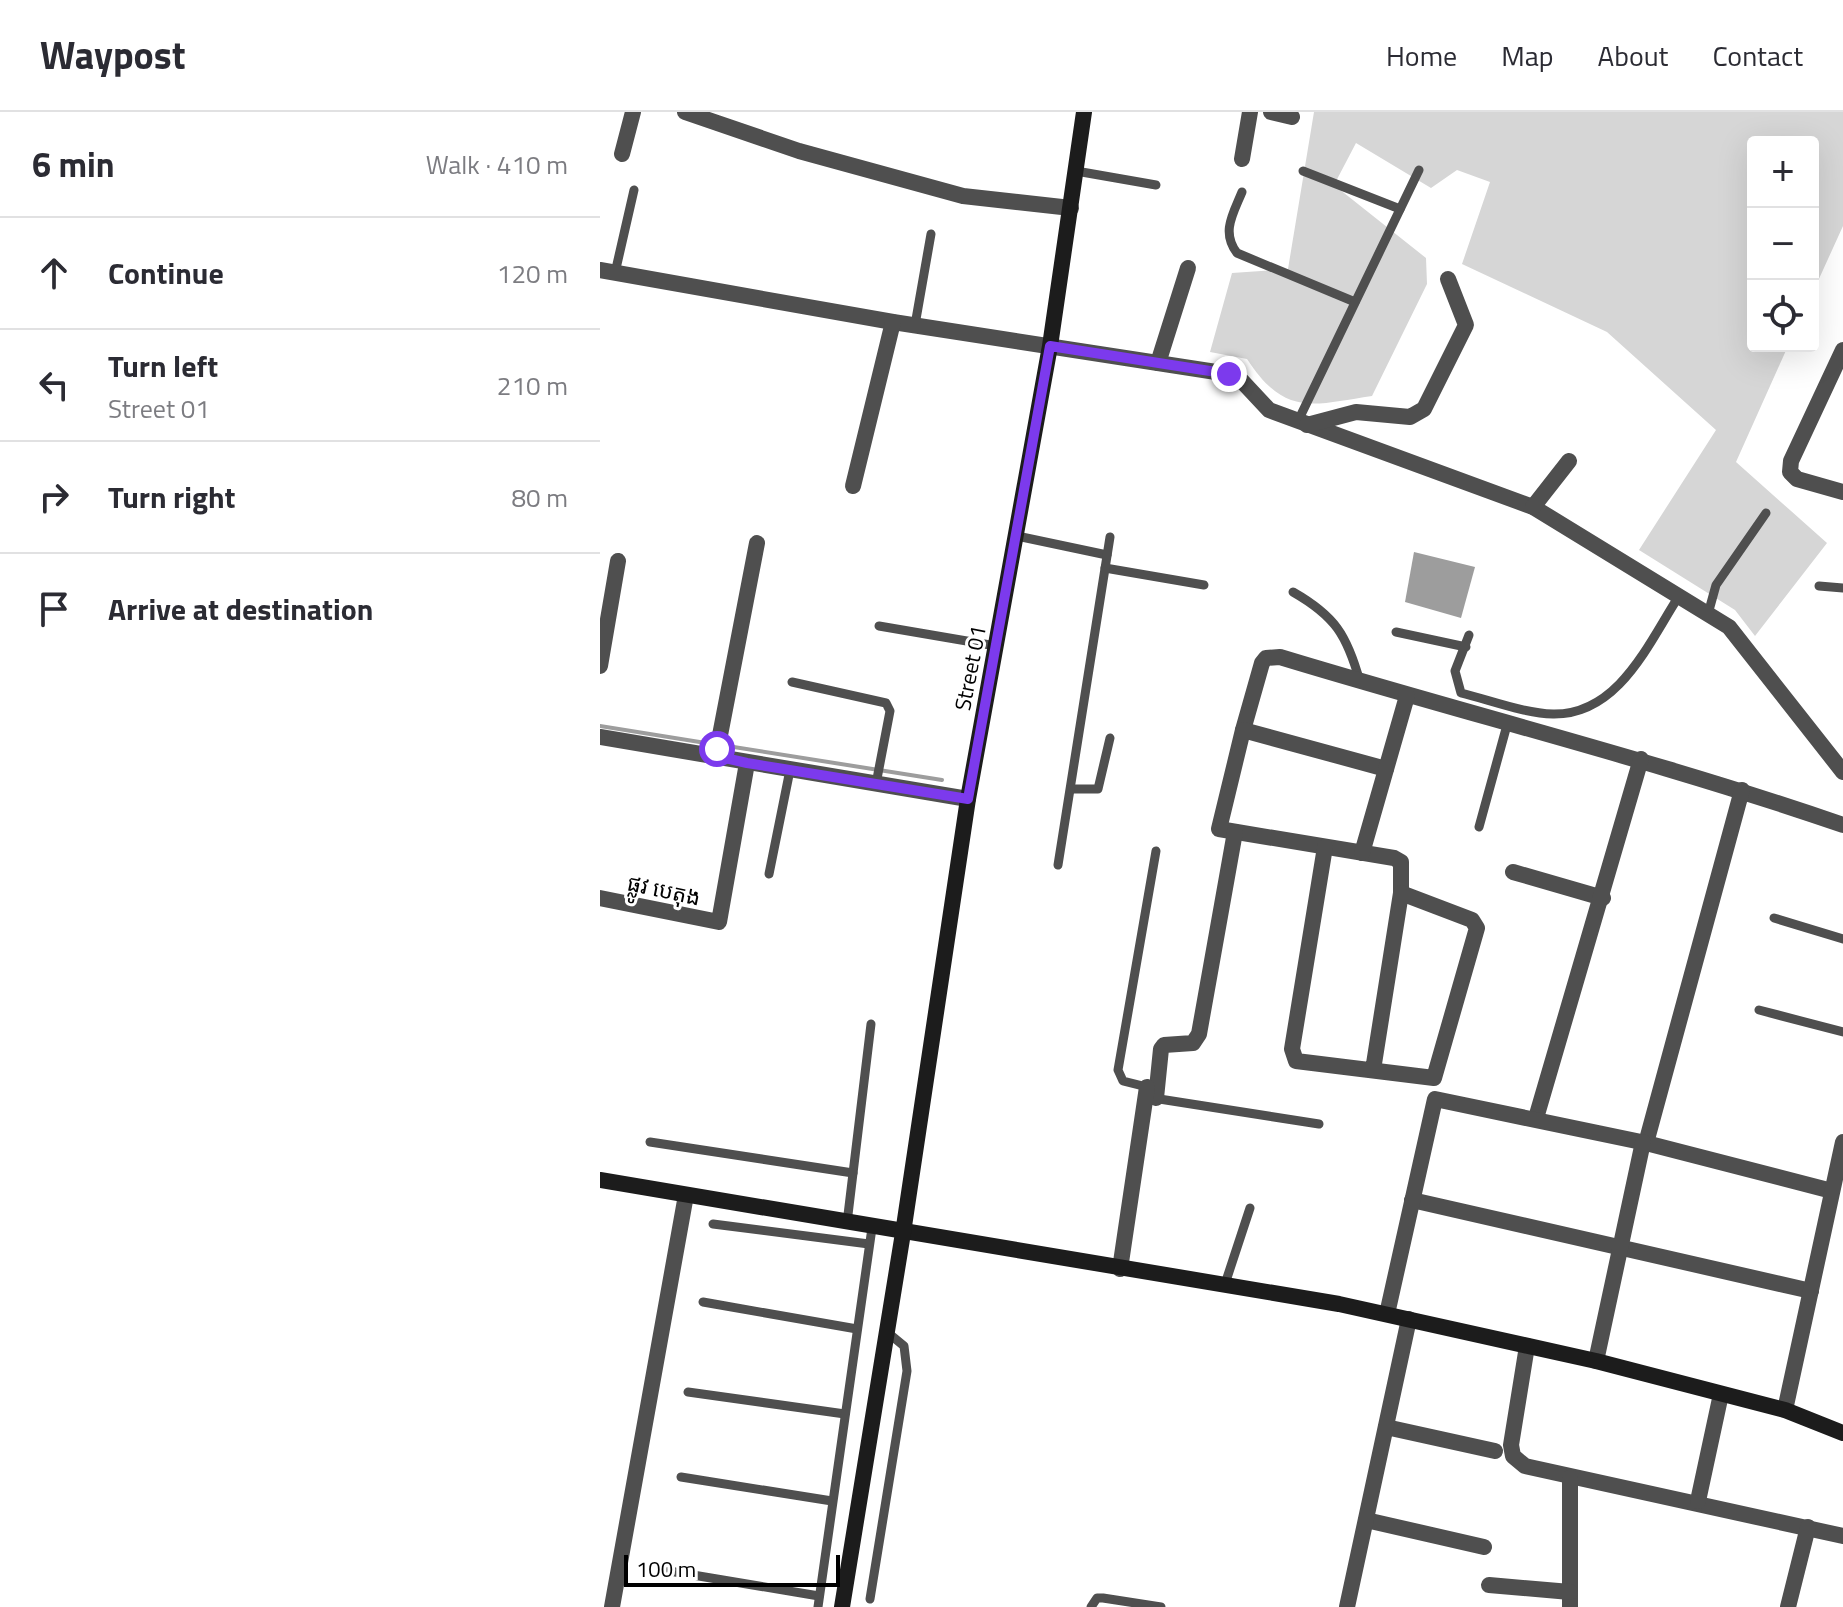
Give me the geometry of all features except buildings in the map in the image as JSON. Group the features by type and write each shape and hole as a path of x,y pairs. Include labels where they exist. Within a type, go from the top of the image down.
{"street":[{"path":"622,154 633,112"},
{"path":"685,112 799,151 963,196 1071,208"},
{"name":"Street 01","path":"842,1607 903,1233 968,799 1050,346 1083,112"},
{"path":"1242,159 1250,112"},
{"path":"1271,112 1292,117"},
{"path":"1158,363 1188,268"},
{"path":"607,271 1240,379 1261,405 1302,423 1533,507 1729,627 1843,772"},
{"path":"1302,423 1356,412 1410,417 1424,409 1466,325 1448,279"},
{"path":"853,486 893,322"},
{"path":"1843,350 1791,461 1790,472 1797,479 1843,492"},
{"path":"1826,384 1843,389"},
{"path":"1533,507 1569,461"},
{"path":"718,747 757,543"},
{"path":"600,666 618,561"},
{"path":"1373,1070 1401,893 1401,862 1219,829 1258,673 1266,658 1280,657 1507,725 1641,759 1843,825"},
{"path":"1362,853 1407,696"},
{"path":"1243,730 1386,769"},
{"path":"600,737 718,747 747,763 790,770 878,774 968,799"},
{"path":"1536,1118 1603,898 1641,759"},
{"name":"ផ្លូវ បេតុង","path":"600,898 719,922 747,763"},
{"path":"1596,1361 1644,1142 1742,790"},
{"path":"1120,1269 1150,1094 1161,1049 1164,1045 1193,1043 1199,1034 1235,832"},
{"path":"1325,847 1292,1049 1296,1061 1305,1065 1434,1078 1477,937 1477,928 1472,920 1401,893"},
{"path":"1513,872 1603,898"},
{"path":"1387,1314 1435,1099 1644,1142 1832,1191"},
{"path":"1785,1410 1843,1142"},
{"path":"600,1180 847,1223 870,1236 903,1233 1225,1284 1387,1314 1596,1361 1785,1410 1843,1433"},
{"path":"612,1607 686,1195"},
{"path":"1412,1200 1811,1291"},
{"path":"1347,1607 1409,1319"},
{"path":"1527,1346 1511,1445 1513,1456 1525,1466 1570,1478 1698,1501 1843,1536"},
{"path":"1698,1501 1721,1394"},
{"path":"1386,1427 1495,1451"},
{"path":"1489,1585 1570,1599 1570,1478"},
{"path":"1366,1520 1484,1547"},
{"path":"1788,1607 1808,1527"}],"lane":[{"path":"1302,423 1355,302 1419,170"},
{"path":"1076,171 1156,185"},
{"path":"1303,171 1400,209"},
{"path":"607,271 634,190"},
{"path":"1242,192 1227,230 1230,243 1237,253 1355,302"},
{"path":"915,325 931,234"},
{"path":"1708,614 1716,585 1766,513"},
{"path":"1017,536 1107,555"},
{"path":"1058,865 1110,537"},
{"path":"1105,568 1204,585"},
{"path":"1819,586 1843,588"},
{"path":"1293,592 1319,607 1337,624 1353,657 1360,682"},
{"path":"1469,635 1454,678 1461,693 1537,712 1568,712 1624,683 1679,596"},
{"path":"879,626 996,646"},
{"path":"1396,632 1466,647"},
{"path":"792,682 886,703 890,711 878,774"},
{"path":"1479,827 1507,725"},
{"path":"1072,789 1098,789 1110,738"},
{"path":"769,874 790,770"},
{"path":"1156,851 1118,1070 1123,1081 1150,1094 1319,1124"},
{"path":"1774,918 1843,939"},
{"path":"1759,1010 1843,1032"},
{"path":"847,1223 871,1024"},
{"path":"650,1142 853,1173"},
{"path":"1225,1284 1250,1208"},
{"path":"669,1571 818,1602 870,1236 713,1224"},
{"path":"703,1302 857,1329"},
{"path":"870,1599 907,1371 904,1346 887,1332"},
{"path":"688,1392 845,1414"},
{"path":"681,1477 832,1501"},
{"path":"1091,1607 1097,1598 1103,1598 1161,1607"}],"shaded area":[{"path":"1314,112 1843,112 1843,226 1819,279 1819,136 1747,136 1747,352 1785,352 1736,462 1827,543 1755,636 1735,610 1639,550 1716,430 1607,332 1462,264 1490,182 1457,170 1431,188 1356,143 1334,185 1426,258 1427,284 1372,396 1316,404 1301,403 1274,391 1247,359 1210,352 1232,273 1288,269"},
{"path":"1414,552 1475,567 1461,618 1405,602"}],"waterway":[{"path":"600,726 712,744"},
{"path":"721,745 942,780"}],"route":[{"path":"717,749 716,756 747,763 968,799 1050,346 1229,374"}]}
